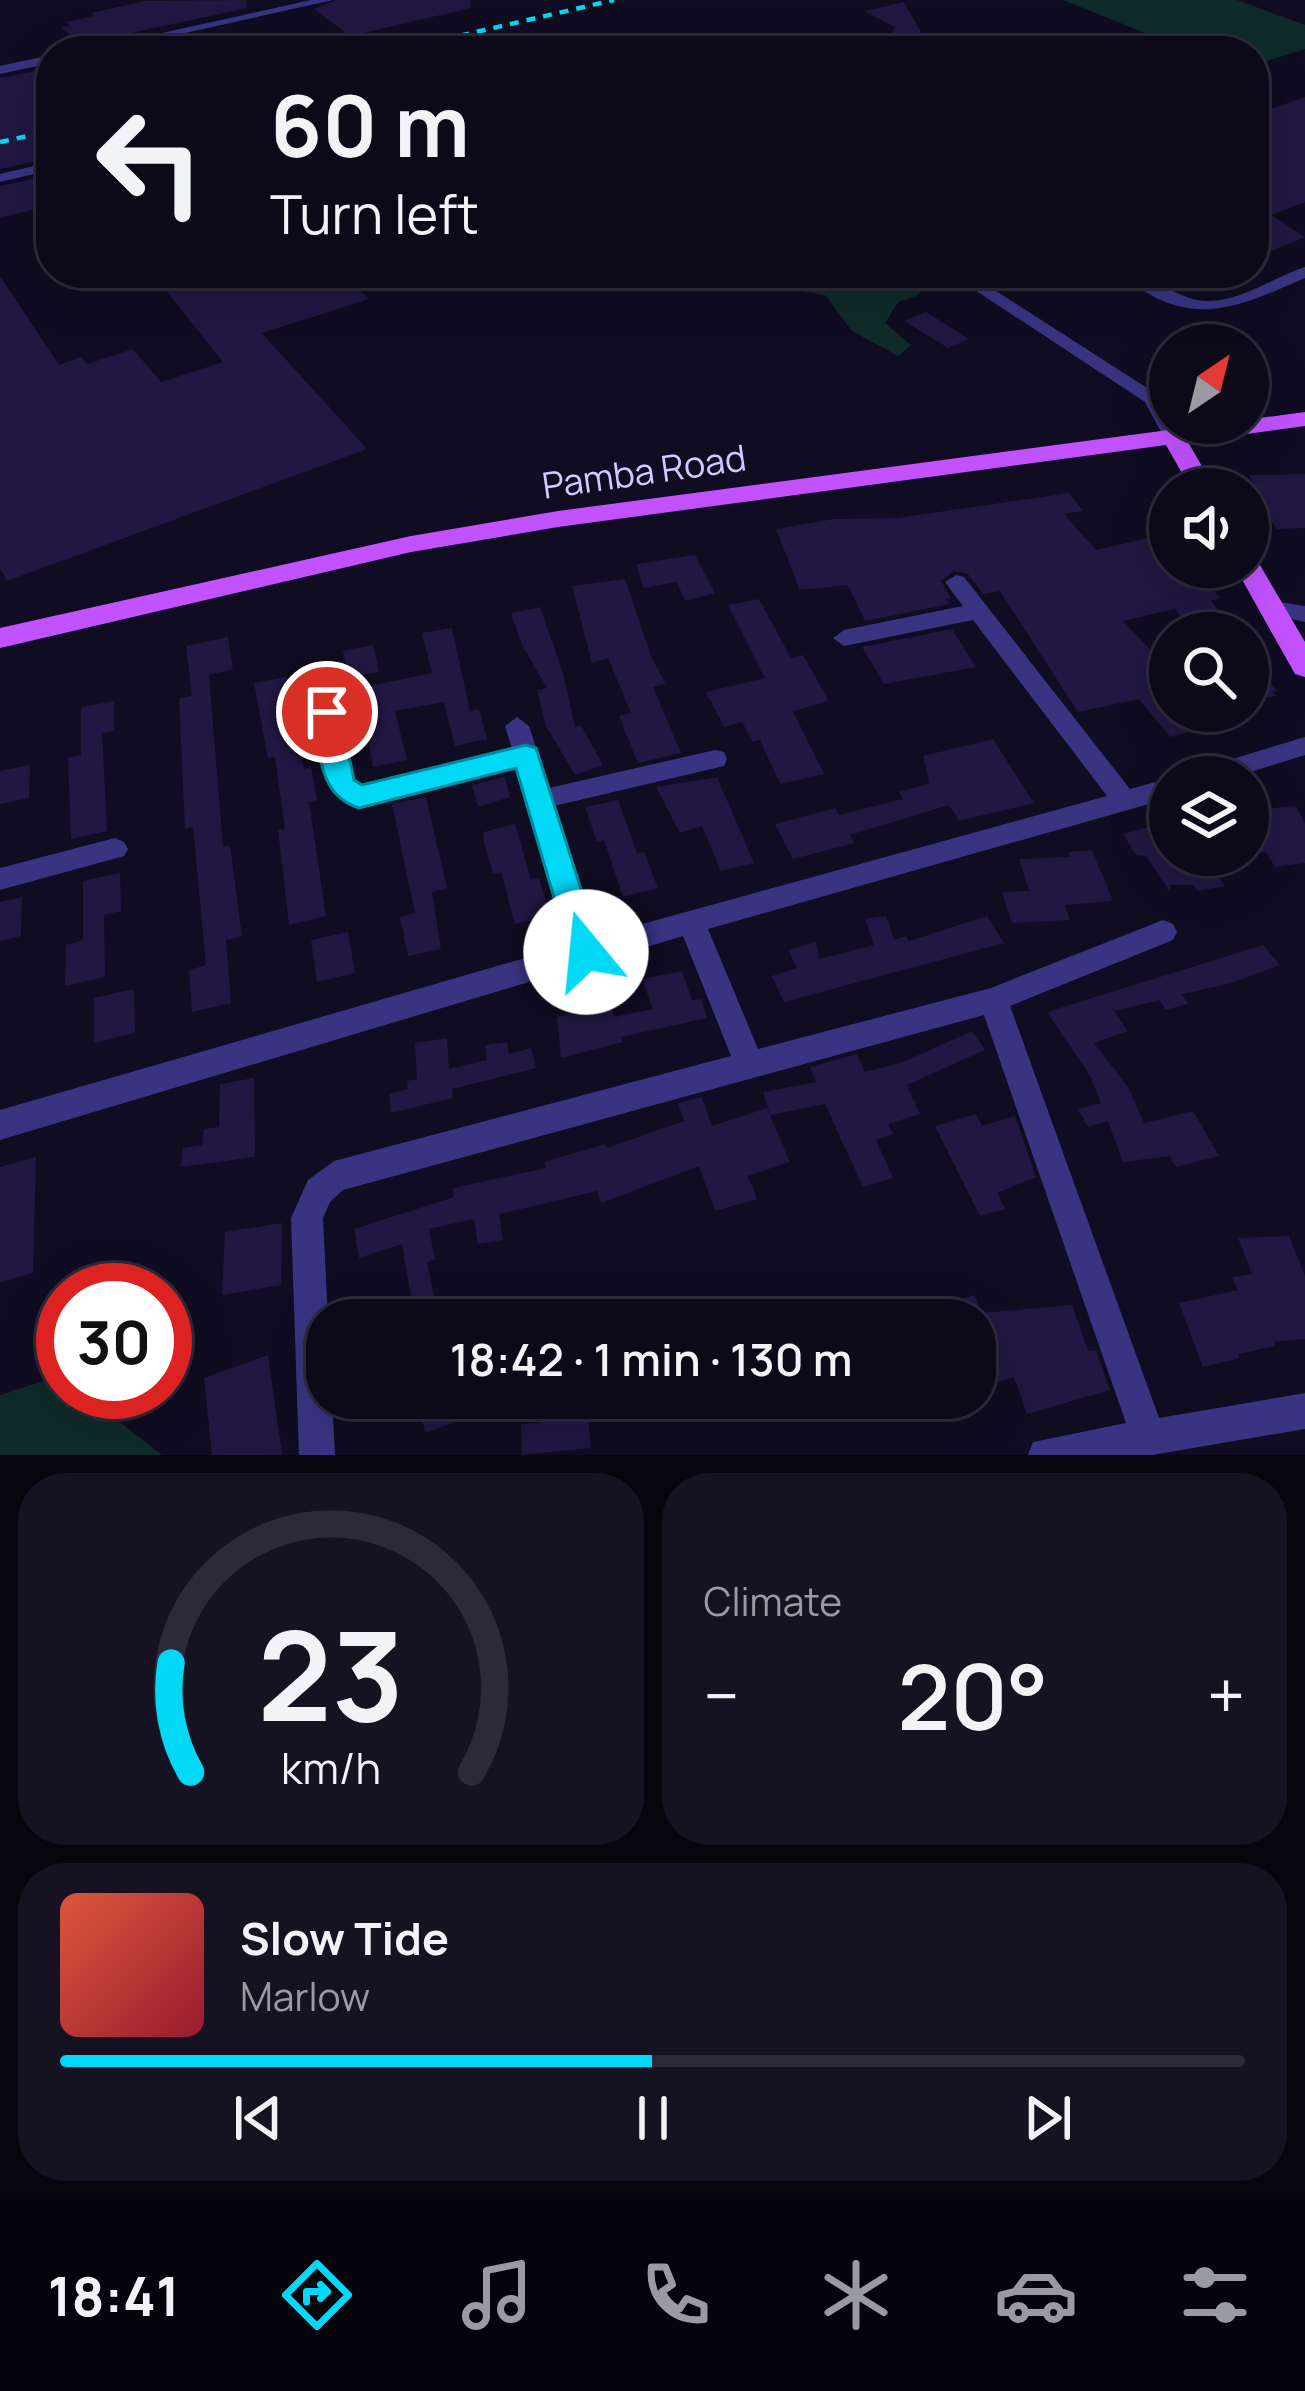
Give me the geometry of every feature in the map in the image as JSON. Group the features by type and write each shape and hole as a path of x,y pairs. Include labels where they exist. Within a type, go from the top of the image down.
{"main road":[{"name":"Pamba Road","path":"1269,423 1305,419"},
{"name":"Pamba Road","path":"0,638 411,544 558,518 1149,438"},
{"path":"1261,588 1305,667"}],"street":[{"path":"158,36 327,0"},
{"path":"0,70 36,62"},
{"path":"0,178 36,170"},
{"path":"1269,286 1305,272"},
{"path":"980,288 1149,397"},
{"path":"1154,288 1204,310 1262,288"},
{"path":"956,582 1126,802"},
{"path":"1273,608 1305,614"},
{"path":"844,638 978,611"},
{"path":"327,712 341,786 359,797 526,755"},
{"path":"517,727 586,952"},
{"path":"1269,757 1305,746"},
{"path":"540,800 715,759"},
{"path":"0,1125 586,952 1149,795"},
{"path":"0,879 115,849"},
{"path":"691,922 749,1063"},
{"path":"317,1455 307,1217 319,1191 334,1177 993,1000 1163,932"},
{"path":"993,1000 1148,1436"},
{"path":"1046,1455 1305,1412"}],"green space":[{"path":"1063,0 1237,0 1305,25 1305,49 1269,60 1269,36 1153,36"},
{"path":"784,288 925,288 898,302 885,323 911,345 898,356 852,331 825,295"},
{"path":"36,1383 36,1419 116,1419 162,1455 0,1455 0,1395"}],"building":[{"path":"246,0 247,8 117,36 71,36 61,27 94,16 91,13 145,1"},
{"path":"337,0 470,0 471,8 350,36 314,9"},
{"path":"904,2 923,36 891,36 895,27 864,11"},
{"path":"36,71 36,161 0,169 0,78"},
{"path":"1305,97 1305,202 1271,215 1305,237 1269,252 1269,110"},
{"path":"36,178 36,209 0,218 0,186"},
{"path":"0,276 59,365 81,357 87,364 133,349 161,382 223,362 164,288 358,288 369,299 262,333 367,449 7,581 0,568"},
{"path":"926,312 969,339 948,348 904,321"},
{"path":"1305,474 1305,528 1276,529 1269,515 1269,475"},
{"path":"1069,493 1083,511 1064,514 1096,550 1149,538 1149,588 1211,588 1221,598 1211,601 1220,612 1175,609 1123,621 1149,649 1149,711 1139,699 1078,712 1000,591 983,594 968,574 954,571 941,581 950,604 865,621 848,585 800,590 776,529 834,519 897,518"},
{"path":"695,555 715,593 686,601 676,582 644,588 636,564"},
{"path":"625,579 651,656 666,684 653,687 681,753 638,763 619,716 631,713 608,658 592,663 572,586"},
{"path":"759,599 791,658 803,655 829,701 793,711 824,774 780,784 760,740 753,742 742,722 724,727 706,692 765,678 728,605"},
{"path":"540,607 563,673 575,727 581,725 603,765 575,775 546,726 537,690 547,688 522,645 511,613"},
{"path":"452,628 470,711 479,709 487,739 455,746 444,702 395,711 407,760 373,767 367,735 374,734 365,687 432,673 422,633"},
{"path":"952,629 976,667 884,684 862,647"},
{"path":"228,637 233,669 209,675 223,847 230,845 242,936 226,940 231,1003 192,1012 189,970 206,965 193,827 185,829 179,698 192,696 186,646"},
{"path":"373,645 379,672 348,678 343,651"},
{"path":"286,677 304,769 311,767 317,800 309,802 326,916 289,925 278,830 285,829 275,757 268,758 254,683"},
{"path":"114,701 114,731 102,733 107,831 71,839 68,758 81,755 81,707"},
{"path":"993,739 1034,803 959,821 949,805 850,835 855,843 793,859 775,824 836,808 839,815 903,799 899,792 930,783 923,756"},
{"path":"30,765 29,798 0,804 0,771"},
{"path":"505,777 510,797 478,807 472,785"},
{"path":"717,777 754,863 721,871 702,826 680,833 656,787"},
{"path":"426,797 447,888 432,892 441,949 408,956 400,917 415,913 392,804"},
{"path":"618,800 637,853 644,852 658,888 623,897 604,840 597,842 585,807"},
{"path":"1296,806 1305,823 1305,863 1275,867 1269,857 1269,808"},
{"path":"515,824 531,879 539,878 551,916 515,924 501,872 493,874 483,838 484,832"},
{"path":"1149,827 1149,860 1136,855 1123,834"},
{"path":"1092,850 1113,901 1065,905 1070,920 1012,923 1002,892 1029,891 1019,859 1070,857 1068,852"},
{"path":"120,873 121,911 104,915 105,977 65,986 66,945 83,940 83,881"},
{"path":"1159,876 1217,876 1225,886 1198,891 1193,885 1170,885 1170,892"},
{"path":"22,897 21,936 0,941 0,902"},
{"path":"886,916 894,940 906,936 909,941 987,916 1004,943 784,1002 772,976 797,968 788,950 816,942 819,959 874,945 865,919"},
{"path":"348,932 355,973 317,982 311,940"},
{"path":"1263,945 1280,965 1232,983 1182,994 1188,1004 1165,1010 1160,1000 1114,1011 1128,1031 1094,1043 1128,1087 1144,1123 1193,1111 1219,1156 1176,1167 1170,1156 1123,1162 1108,1121 1088,1127 1078,1109 1101,1103 1089,1074 1047,1012"},
{"path":"682,971 692,1000 701,999 707,1018 621,1037 623,1042 561,1058 557,1017 585,1010 583,1000 608,995 614,1017 653,1009 642,979"},
{"path":"134,989 135,1033 94,1043 94,998"},
{"path":"972,1031 985,1050 907,1085 920,1114 888,1124 893,1134 876,1140 893,1178 863,1187 825,1104 770,1115 763,1092 816,1082 810,1067 857,1054 865,1072 903,1062"},
{"path":"447,1038 449,1069 487,1060 485,1045 507,1042 509,1054 531,1048 536,1068 452,1089 453,1098 391,1113 389,1094 408,1089 407,1081 417,1079 415,1043"},
{"path":"254,1078 255,1157 181,1167 183,1148 202,1145 204,1129 219,1127 220,1084"},
{"path":"702,1097 712,1126 767,1108 790,1162 748,1176 757,1199 715,1211 699,1166 601,1203 597,1191 499,1214 503,1240 478,1244 474,1219 429,1229 435,1259 427,1262 435,1299 402,1299 411,1296 402,1244 359,1258 354,1229 454,1197 453,1188 546,1168 544,1162 605,1144 607,1148 684,1121 678,1103"},
{"path":"976,1114 982,1126 1015,1116 1036,1177 997,1193 1005,1209 980,1216 935,1126"},
{"path":"36,1157 33,1273 0,1282 0,1167"},
{"path":"282,1223 281,1285 222,1295 225,1232"},
{"path":"1289,1236 1305,1276 1305,1339 1274,1342 1275,1346 1203,1367 1179,1303 1238,1290 1232,1277 1252,1274 1238,1238"},
{"path":"1072,1305 1088,1351 1096,1350 1110,1390 1027,1414 1014,1377 996,1383 996,1312"},
{"path":"268,1355 282,1455 212,1455 204,1378"},
{"path":"422,1419 463,1419 425,1433"},
{"path":"541,1419 588,1419 591,1448 522,1455 521,1424 541,1423"}],"railway":[{"path":"459,36 614,0"},
{"path":"0,142 36,134"}],"route":[{"path":"327,712 341,786 359,797 526,755 586,952"}]}
